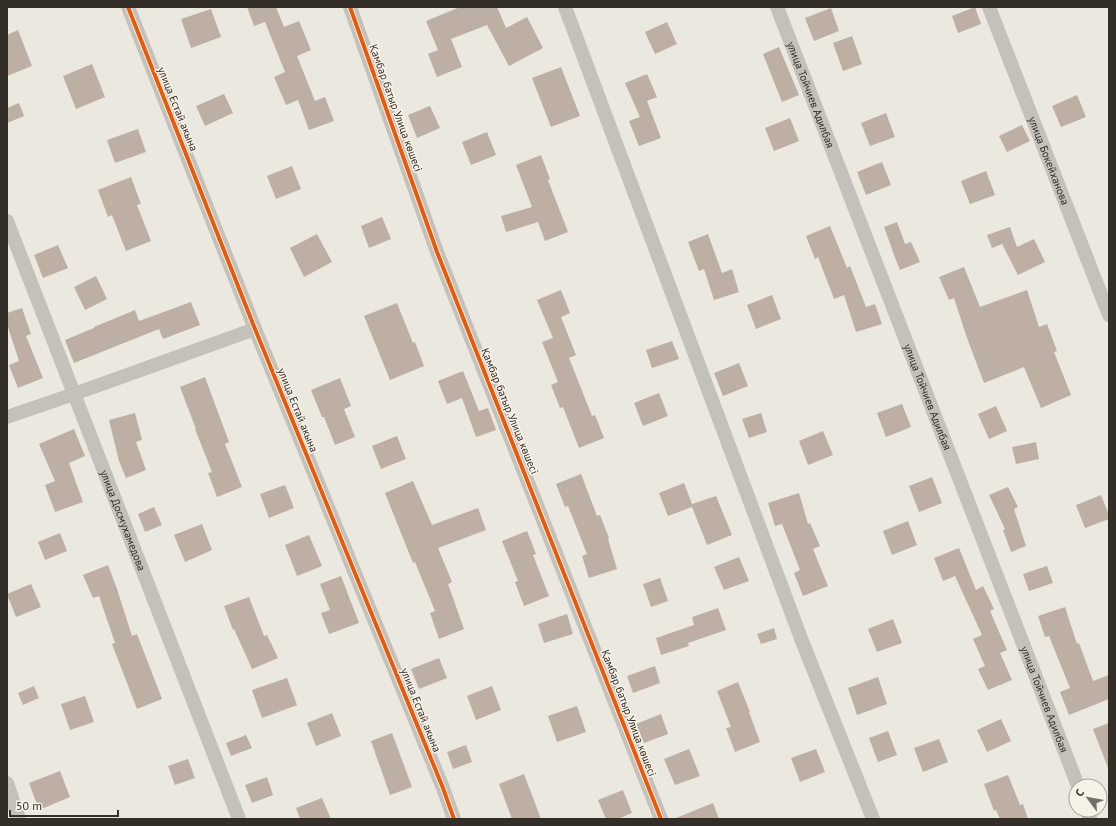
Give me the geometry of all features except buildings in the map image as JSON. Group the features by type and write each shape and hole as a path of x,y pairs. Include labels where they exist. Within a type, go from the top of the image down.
{"street":[{"name":"улица Естай акына","path":"128,7 255,329 443,788 454,819"},
{"name":"Қамбар батыр Улица көшесі","path":"350,7 437,252 661,819"},
{"path":"566,7 802,641 873,819"},
{"name":"улица Тойчиев Адилбая","path":"777,7 1075,778"},
{"name":"улица Бокейханова","path":"989,7 1109,315"},
{"name":"улица Досмухамедова","path":"7,221 239,819"},
{"path":"7,417 255,329"},
{"path":"7,783 19,819"}],"cycle path":[{"path":"128,7 255,329 443,788 454,819"},
{"path":"350,7 437,252 661,819"}]}
